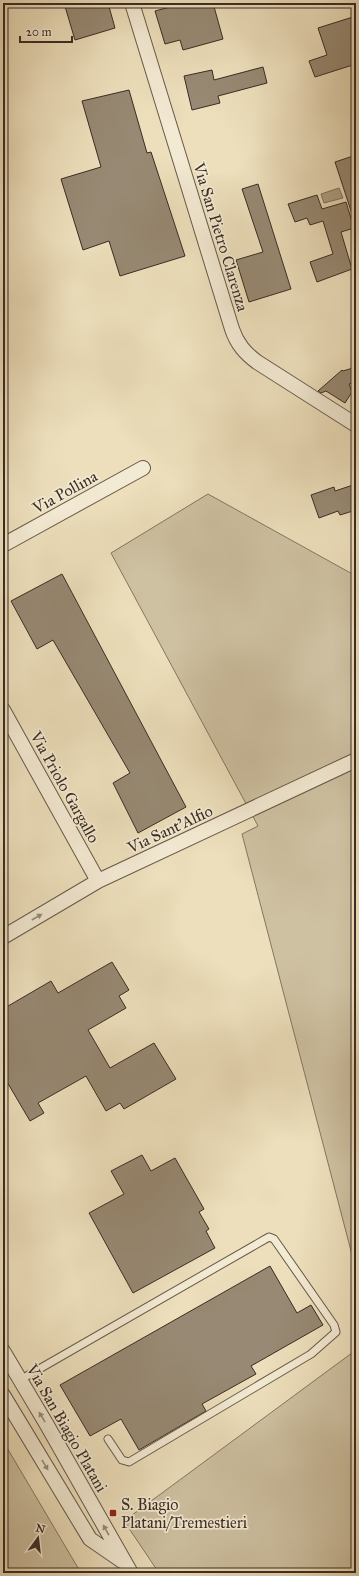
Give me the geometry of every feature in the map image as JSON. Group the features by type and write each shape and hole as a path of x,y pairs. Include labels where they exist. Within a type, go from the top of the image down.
{"street":[{"name":"Via San Pietro Clarenza","path":"132,3 232,329 238,342 243,350 257,362 356,425"},
{"name":"Via Pollina","path":"3,546 143,468"},
{"name":"Via Priolo Gargallo","path":"3,710 98,881"},
{"name":"Via Sant'Alfio","path":"3,936 98,881 356,760"},
{"name":"Via San Biagio Platani","path":"3,1351 128,1568"},
{"name":"Via San Biagio Platani","path":"3,1395 90,1539 128,1568"}],"lane":[{"path":"20,1380 269,1237 274,1239 334,1324 336,1332 310,1354 129,1462 122,1460 108,1439"}],"shaded area":[{"path":"339,188 343,198 324,203 321,194"},
{"path":"208,494 356,576 356,1270 242,834 258,826 111,553"},
{"path":"356,1350 356,1573 159,1573 124,1521"},
{"path":"3,1441 81,1573 3,1573"}],"building":[{"path":"64,3 108,3 115,28 75,40"},
{"path":"185,3 213,3 223,39 183,50 180,40 165,44 155,11"},
{"path":"356,16 356,64 315,77 309,61 327,55 318,28"},
{"path":"263,67 267,83 218,96 220,103 192,110 184,76 212,70 214,80"},
{"path":"129,90 147,153 151,152 185,256 120,276 109,241 83,250 61,179 101,167 82,101"},
{"path":"356,155 356,216 353,217 335,162"},
{"path":"258,184 291,289 249,302 236,260 263,252 242,189"},
{"path":"317,195 322,209 346,202 354,228 341,232 352,269 317,282 310,262 333,254 323,221 310,225 307,218 295,222 288,204"},
{"path":"356,367 356,382 349,384 352,392 345,403 326,391 321,393 318,391 342,370"},
{"path":"356,484 356,510 340,515 338,511 319,518 311,495 334,487 335,491"},
{"path":"62,574 186,807 138,833 113,783 130,773 53,640 37,649 11,601"},
{"path":"112,962 129,990 119,996 126,1008 88,1030 110,1068 154,1043 176,1079 124,1109 120,1103 106,1111 86,1076 38,1103 44,1113 30,1121 3,1075 3,1009 51,981 58,993"},
{"path":"142,1155 151,1171 175,1158 204,1209 199,1212 209,1229 206,1231 215,1248 133,1293 89,1213 124,1194 111,1171"},
{"path":"270,1266 297,1313 311,1305 323,1325 251,1366 256,1374 202,1404 206,1411 139,1450 121,1419 90,1436 60,1385"}],"place":[{"name":"S. Biagio Platani/Tremestieri","path":"113,1513"}]}
